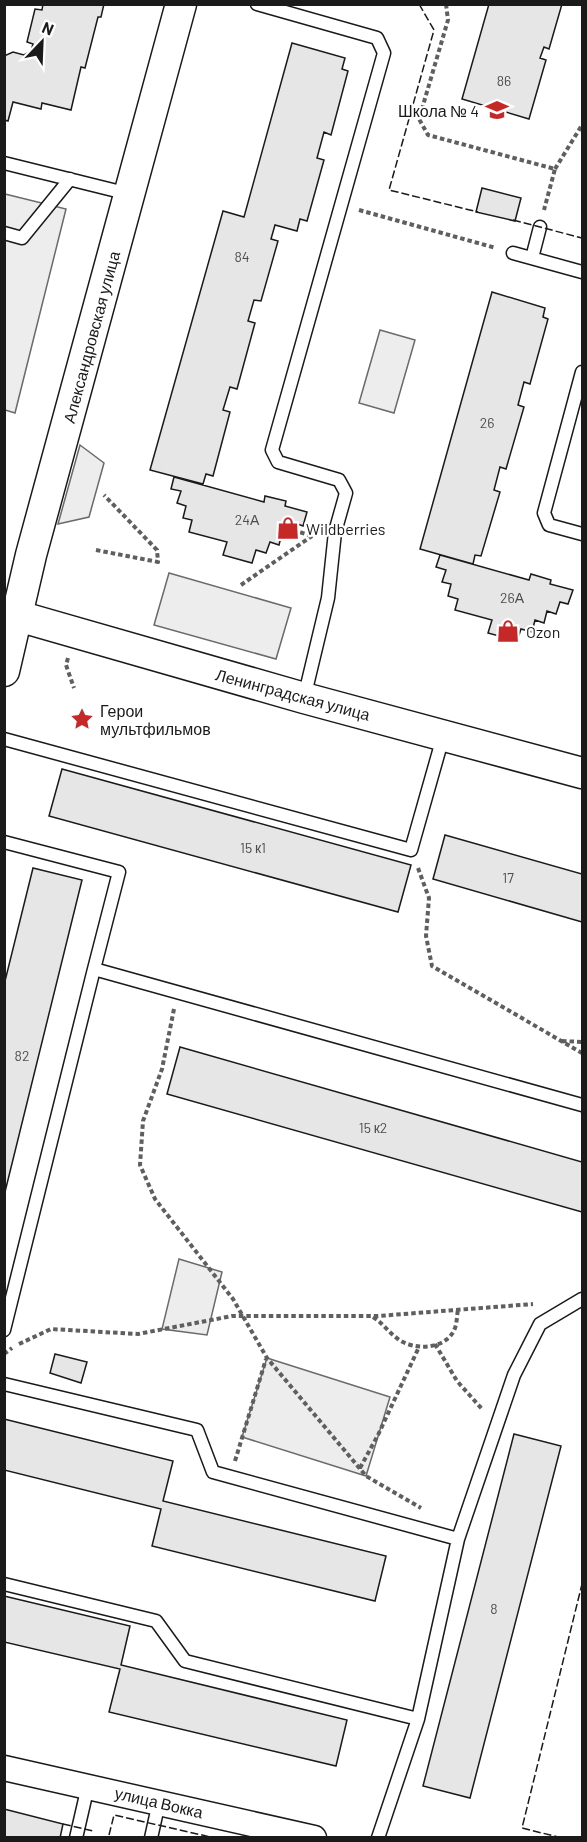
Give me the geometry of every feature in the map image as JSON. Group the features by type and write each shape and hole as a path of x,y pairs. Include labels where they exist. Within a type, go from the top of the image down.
{"street":[{"name":"Александровская улица","path":"4,671 11,614 31,555 181,4"},
{"name":"Ленинградская улица","path":"11,614 304,698 582,773"},
{"name":"улица Вокка","path":"4,1768 314,1838"}],"lane":[{"path":"257,4 376,38 384,53 272,450 278,462 339,480 346,493 335,532 328,598 304,698"},
{"path":"4,163 130,194"},
{"path":"4,233 22,238 70,179"},
{"path":"532,258 540,227"},
{"path":"513,253 582,272"},
{"path":"582,372 544,513 549,525 582,534"},
{"path":"4,739 411,850 443,735"},
{"path":"4,842 118,872 4,1330"},
{"path":"94,969 582,1105"},
{"path":"378,1838 418,1719 458,1539 514,1375 540,1324 581,1300"},
{"path":"4,1384 197,1430 213,1472 458,1539"},
{"path":"4,1584 156,1621 185,1661 418,1719"},
{"path":"76,1838 88,1786"},
{"path":"151,1838 159,1802"}],"path":[{"path":"446,4 448,20 419,118 428,135 555,169"},
{"path":"540,227 555,169 582,125"},
{"path":"341,205 513,253"},
{"path":"96,550 158,562 157,550 104,495"},
{"path":"242,585 312,536"},
{"path":"68,657 66,665 74,688"},
{"path":"411,850 429,897 426,936 432,966 582,1053"},
{"path":"178,993 162,1069 143,1121 140,1166 155,1199 233,1299 267,1358 366,1476 381,1482 428,1512 458,1539"},
{"path":"560,1040 582,1042"},
{"path":"4,1354 24,1340 51,1329 138,1334 242,1315 372,1316 581,1300"},
{"path":"372,1316 382,1322 399,1341 419,1347 435,1344 455,1330 458,1309"},
{"path":"435,1344 458,1381 477,1405 499,1419"},
{"path":"360,1468 419,1347"},
{"path":"231,1477 267,1358"}],"shaded area":[{"path":"5,194 66,209 15,413 5,410"},
{"path":"380,330 415,340 394,413 359,403"},
{"path":"80,445 104,463 89,517 58,524"},
{"path":"169,573 291,608 276,659 154,625"},
{"path":"179,1259 222,1272 207,1335 162,1329"},
{"path":"267,1358 390,1397 366,1476 242,1437"}],"building":[{"path":"43,4 104,4 101,17 98,17 85,68 81,67 71,110 42,103 41,109 13,102 8,121 4,120 4,56 13,52 24,55 31,51 33,44 27,42 35,9 42,10"},
{"path":"489,4 562,4 549,49 544,47 540,58 546,60 529,119 462,99"},
{"path":"292,43 345,58 342,69 348,71 331,135 324,132 317,158 324,160 307,221 300,219 297,231 275,225 271,239 278,241 261,301 254,300 248,321 255,323 237,389 230,387 223,410 230,412 213,476 206,474 203,484 150,470 223,211 244,217"},
{"path":"482,188 521,198 515,221 476,212"},
{"path":"492,292 545,308 543,317 548,319 530,384 524,382 518,405 524,407 506,469 500,467 494,490 500,492 481,556 475,555 473,564 420,549"},
{"path":"174,477 264,502 265,496 286,501 285,506 307,512 303,526 295,523 291,535 282,533 279,545 270,542 266,553 256,550 252,563 223,555 227,542 189,532 192,520 183,518 186,506 177,503 181,491 171,489"},
{"path":"440,555 529,580 531,574 551,580 550,584 573,590 568,604 560,602 556,614 547,611 544,623 535,620 532,632 521,629 517,641 488,633 492,620 455,610 458,599 448,596 451,584 442,582 446,570 436,567"},
{"path":"62,769 411,865 398,912 49,816"},
{"path":"445,835 582,874 582,922 433,879"},
{"path":"33,868 82,880 4,1196 4,985"},
{"path":"180,1047 582,1162 582,1212 167,1094"},
{"path":"55,1354 87,1362 81,1383 50,1373"},
{"path":"4,1419 173,1461 163,1501 386,1556 375,1601 152,1546 161,1509 4,1470"},
{"path":"514,1434 561,1446 470,1798 423,1786"},
{"path":"4,1596 130,1626 121,1665 347,1720 336,1766 109,1712 120,1669 4,1642"},
{"path":"4,1809 63,1824 60,1838 4,1838"}],"fence":[{"path":"419,4 434,30 389,190 478,212"},
{"path":"513,220 582,238"},
{"path":"562,1838 522,1828 582,1584"},
{"path":"109,1835 114,1815 215,1838"},
{"path":"63,1824 93,1831"}],"place":[{"name":"Школа № 4","path":"497,110"},
{"name":"Wildberries","path":"288,528"},
{"name":"Ozon","path":"508,631"},
{"name":"Герои мультфильмов","path":"82,719"}]}
